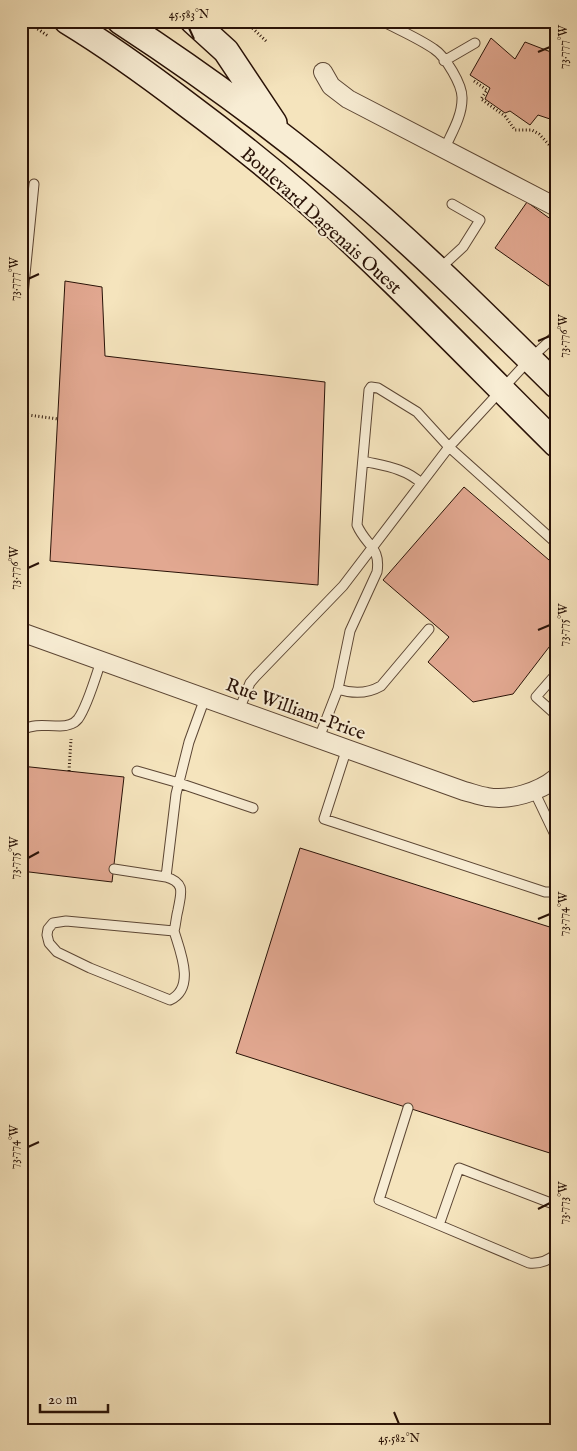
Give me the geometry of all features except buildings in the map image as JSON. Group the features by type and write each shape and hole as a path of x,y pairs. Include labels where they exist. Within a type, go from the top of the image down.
{"main road":[{"name":"Boulevard Dagenais Ouest","path":"120,21 223,92 338,181 438,270 556,385"},
{"path":"193,21 226,51 283,138"},
{"name":"Boulevard Dagenais Ouest","path":"58,29 104,45 154,80 264,164 368,258 556,444"}],"street":[{"path":"323,72 331,86 348,99 556,207"},
{"name":"Rue William-Price","path":"21,632 446,785 489,798 511,797 534,791 556,778"}],"lane":[{"path":"382,21 434,48 458,82 462,98 459,116 444,150"},
{"path":"444,61 475,43"},
{"path":"21,316 34,184"},
{"path":"438,270 463,247 480,220 452,204"},
{"path":"239,710 250,683 343,586 448,446 530,359 556,335"},
{"path":"319,738 338,689 350,630 377,572 378,556 361,533 358,525 362,461 369,390 371,388 378,388 417,412 448,446 556,543"},
{"path":"362,461 402,470 421,483"},
{"path":"338,689 355,694 374,690 381,686 429,629"},
{"path":"21,730 46,724 60,726 77,720 84,707 101,660"},
{"path":"556,674 536,697 556,715"},
{"path":"166,876 176,794 189,742 205,698"},
{"path":"347,748 324,819 544,892 556,892"},
{"path":"137,771 253,808"},
{"path":"534,791 556,837"},
{"path":"114,869 166,876 176,880 181,888 174,931 183,961 183,990 178,997 170,1000 90,968 58,952 49,943 48,929 54,924 66,921 174,931"},
{"path":"408,1108 379,1200 529,1263 538,1264 556,1254"},
{"path":"439,1225 459,1168 556,1205"}],"path":[{"path":"26,21 58,29"},
{"path":"245,21 266,41"},
{"path":"470,78 487,90 481,99 505,116 515,130 532,130 548,142 556,152"},
{"path":"21,414 58,419"},
{"path":"69,771 72,723"}]}
